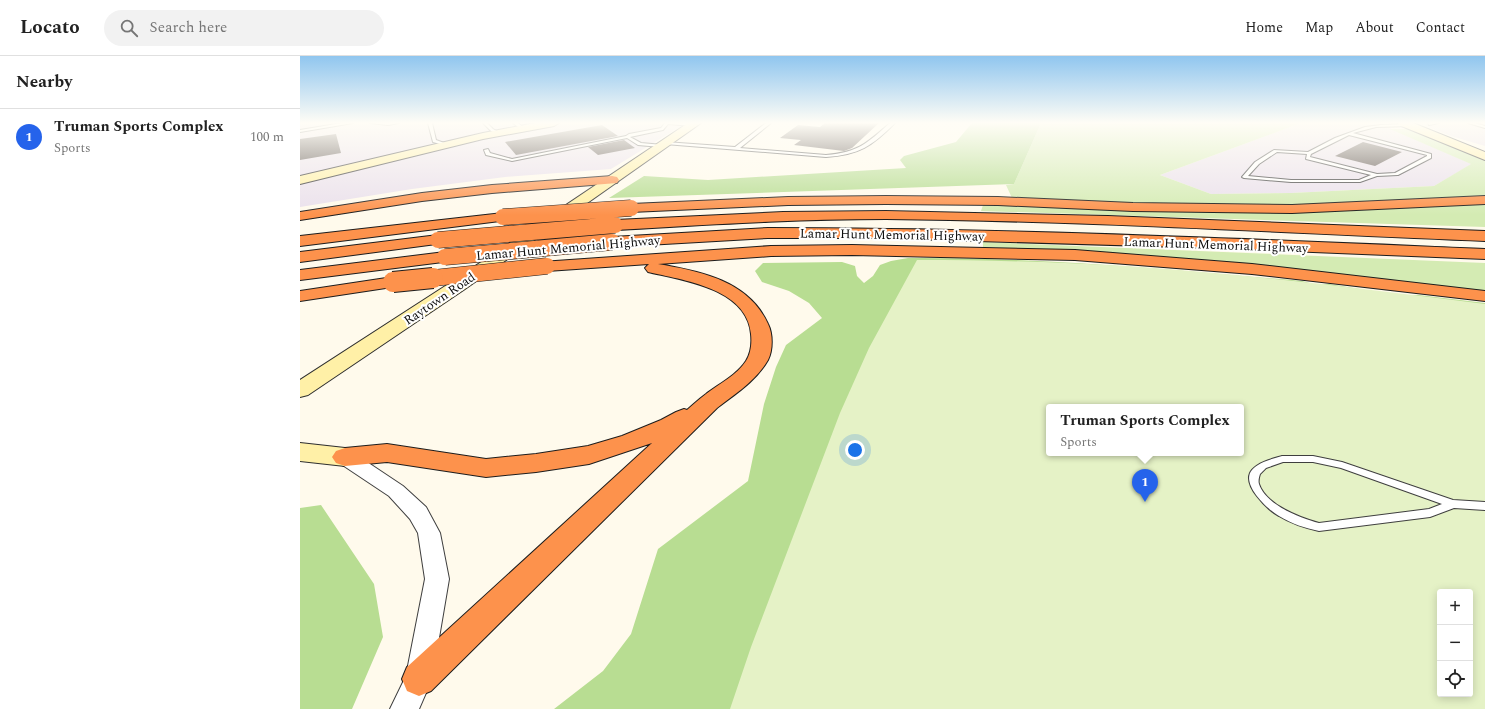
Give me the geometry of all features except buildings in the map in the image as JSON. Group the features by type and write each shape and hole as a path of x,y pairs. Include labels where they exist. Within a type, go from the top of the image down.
{"highway":[{"path":"300,216 422,197 492,189 612,180"},
{"path":"300,241 503,217 631,208 788,201 998,201 1133,207 1292,209 1485,200"},
{"name":"Lamar Hunt Memorial Highway","path":"300,257 438,240 615,225 783,216 886,215 1485,236"},
{"name":"Lamar Hunt Memorial Highway","path":"300,275 445,257 612,242 768,233 877,233 1006,236 1485,254"},
{"path":"300,296 393,282 547,266 771,251 852,250 1075,255 1237,267 1485,296"},
{"path":"419,680 709,403 745,375 757,360 762,338 758,321 748,305 734,294 711,282 683,273 609,263"},
{"path":"345,457 387,453 486,468 543,462 589,455 631,442 669,426 709,403"}],"main road":[{"path":"300,180 410,153"},
{"name":"Raytown Road","path":"300,390 459,285 650,153"},
{"path":"300,452 345,457"}],"street":[{"path":"345,457 396,491 418,513 429,533 437,579 419,680 404,709"}],"lane":[{"path":"488,153 512,160 545,153"},
{"path":"794,153 826,156 849,153"},
{"path":"1273,153 1257,163 1244,177 1291,181 1360,181 1378,175 1396,174 1429,157 1429,154 1427,153"},
{"path":"1309,153 1308,158 1378,175"},
{"path":"1453,504 1430,513 1319,527 1302,523 1281,513 1262,497 1254,483 1255,473 1263,466 1282,459 1313,459 1342,465 1453,504 1485,506"}],"shaded area":[{"path":"300,153 412,153 300,179"},
{"path":"417,153 636,153 611,169 505,177 412,189 300,207 300,183"},
{"path":"1218,153 1448,153 1472,164 1434,186 1291,193 1211,194 1160,175"}],"green space":[{"path":"913,153 1028,153 1014,184 609,198 644,176 708,180 906,168 900,160 904,156"},
{"path":"1028,153 1218,153 1160,175 1211,194 1291,193 1434,186 1471,164 1447,153 1471,153 1485,159 1485,196 1328,205 1210,206 1012,198 1006,185 1014,184"},
{"path":"1485,204 1485,227 981,211 983,205 1179,211 1301,212"},
{"path":"983,242 1485,263 1485,292 1214,261 1111,253 983,247"},
{"path":"908,258 957,258 1056,262 1155,269 1302,281 1317,285 1329,284 1402,296 1418,295 1485,303 1485,420 1394,406 1043,403 943,709 554,709 603,671 631,634 658,549 748,481 764,404 776,367 786,345 822,318 809,303 789,291 762,282 755,271 763,263 842,262 855,266 857,276 864,283 873,276 880,265 891,261"},
{"path":"917,260 1047,262 1170,269 1305,282 1485,304 1485,709 730,709 751,647 840,413 869,348"},
{"path":"321,505 374,584 383,637 352,709 300,709 300,508"}],"place":[{"name":"Truman Sports Complex","path":"1145,502"}]}
